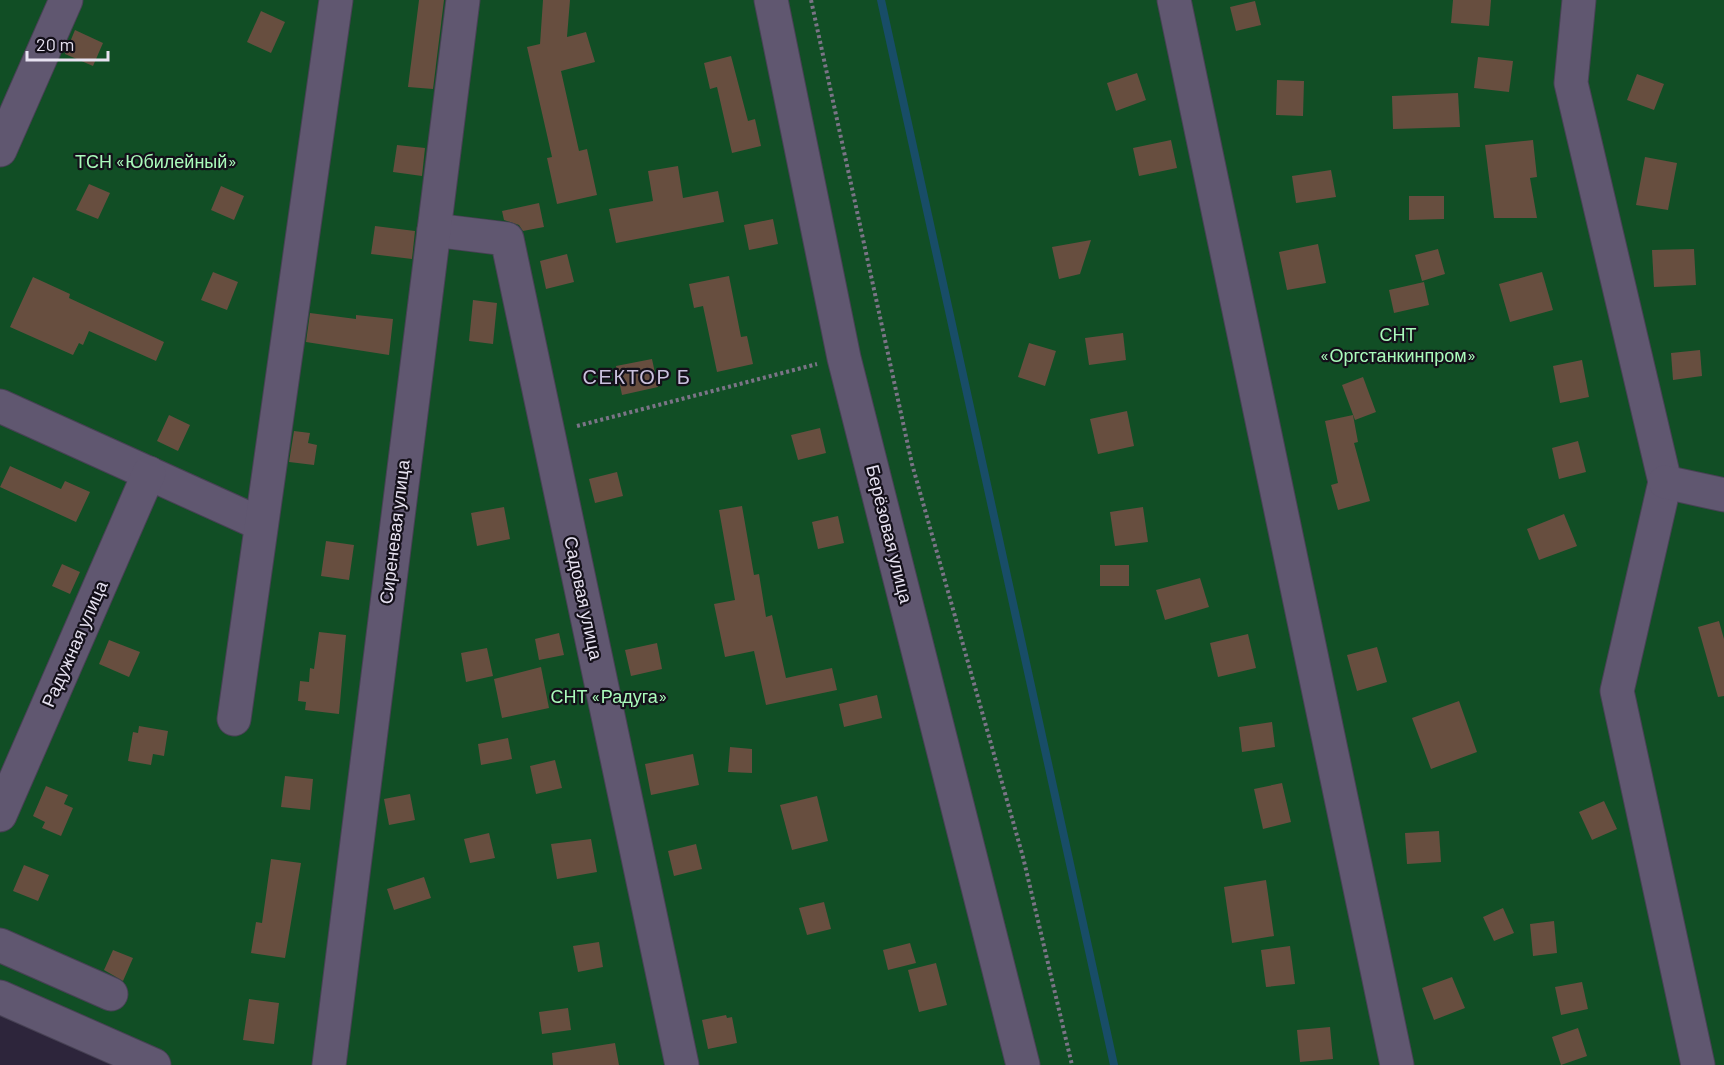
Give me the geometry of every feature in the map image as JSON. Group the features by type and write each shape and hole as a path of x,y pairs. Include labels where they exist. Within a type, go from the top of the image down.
{"street":[{"path":"0,150 66,0"},
{"name":"Сиреневая улица","path":"329,1065 463,0"},
{"name":"Берёзовая улица","path":"771,0 844,357 1023,1065"},
{"path":"1174,0 1396,1065"},
{"path":"1580,0 1571,83 1665,482 1617,692 1698,1065"},
{"path":"234,719 333,2"},
{"name":"Садовая улица","path":"434,230 507,239 682,1065"},
{"path":"0,406 261,524"},
{"name":"Радужная улица","path":"0,815 149,473"},
{"path":"1665,482 1724,495"},
{"path":"0,945 111,994"},
{"path":"0,997 154,1065"}],"path":[{"path":"811,0 912,464 1023,857 1072,1065"},
{"path":"548,433 844,357"}],"green space":[{"path":"0,0 1724,0 1724,1065 154,1065 0,997"}],"building":[{"path":"419,0 444,0 433,89 408,87"},
{"path":"543,0 570,0 567,37 586,32 595,62 561,71 579,151 587,149 597,195 557,204 547,158 552,157 527,47 540,44"},
{"path":"1453,0 1491,0 1489,26 1451,23"},
{"path":"1255,1 1261,25 1236,31 1230,7"},
{"path":"261,11 285,22 271,53 247,42"},
{"path":"75,30 103,43 93,66 65,54"},
{"path":"731,56 748,121 755,119 761,146 732,153 717,87 710,89 704,63"},
{"path":"1478,57 1513,61 1509,92 1474,88"},
{"path":"1137,73 1146,100 1116,111 1107,83"},
{"path":"1637,74 1664,84 1654,110 1627,100"},
{"path":"1277,80 1304,81 1303,116 1276,115"},
{"path":"1458,93 1460,127 1393,129 1392,96"},
{"path":"1171,140 1177,168 1139,176 1133,148"},
{"path":"1533,140 1537,177 1530,178 1537,218 1494,218 1485,145"},
{"path":"397,145 425,148 422,176 393,172"},
{"path":"1645,157 1677,163 1668,210 1636,205"},
{"path":"678,166 683,198 718,191 724,222 616,243 609,209 653,201 648,171"},
{"path":"1331,170 1336,197 1296,203 1292,176"},
{"path":"89,184 110,193 98,219 76,210"},
{"path":"221,186 244,196 234,220 211,210"},
{"path":"1409,196 1444,196 1444,219 1409,220"},
{"path":"539,203 544,227 523,231 519,225 504,220 502,211"},
{"path":"773,219 778,244 749,250 744,225"},
{"path":"375,226 415,231 412,259 371,254"},
{"path":"1091,240 1080,274 1059,279 1052,247"},
{"path":"1318,244 1326,283 1287,290 1279,252"},
{"path":"1438,249 1445,274 1422,281 1415,255"},
{"path":"1694,249 1696,285 1654,287 1652,250"},
{"path":"567,254 574,282 546,289 540,261"},
{"path":"213,272 238,282 227,310 201,300"},
{"path":"1542,272 1553,310 1510,322 1499,284"},
{"path":"729,276 741,337 747,336 753,364 717,372 703,306 694,308 689,284"},
{"path":"33,277 70,294 69,298 164,342 156,361 89,331 83,345 79,343 73,355 10,327"},
{"path":"1424,282 1429,305 1394,313 1389,290"},
{"path":"473,300 497,303 493,344 469,341"},
{"path":"310,313 356,319 356,315 393,319 389,355 306,342"},
{"path":"1123,333 1126,360 1089,365 1085,338"},
{"path":"1029,343 1056,351 1045,386 1018,377"},
{"path":"1700,350 1702,376 1673,380 1671,353"},
{"path":"652,359 658,387 622,395 616,366"},
{"path":"1582,360 1589,397 1560,403 1553,366"},
{"path":"1363,377 1376,412 1355,420 1342,385"},
{"path":"1127,411 1134,446 1098,454 1090,419"},
{"path":"169,415 190,425 178,451 157,441"},
{"path":"1353,415 1358,442 1354,443 1370,501 1338,510 1331,485 1338,483 1325,421"},
{"path":"820,428 826,453 798,460 791,435"},
{"path":"294,431 310,433 308,443 317,445 314,465 289,462"},
{"path":"1578,441 1586,472 1559,479 1552,448"},
{"path":"10,466 61,489 65,481 90,492 76,522 0,487"},
{"path":"617,472 623,496 595,503 589,479"},
{"path":"742,506 754,575 759,574 766,617 772,615 786,678 832,668 837,690 766,705 754,651 725,657 714,604 735,600 719,510"},
{"path":"504,507 510,539 477,546 471,513"},
{"path":"1143,507 1148,542 1115,546 1110,512"},
{"path":"1564,514 1577,546 1539,560 1527,529"},
{"path":"838,516 844,543 818,549 812,522"},
{"path":"326,541 354,545 349,580 321,576"},
{"path":"62,564 80,572 70,594 52,586"},
{"path":"1100,565 1129,565 1129,586 1100,586"},
{"path":"1200,578 1209,607 1165,620 1156,590"},
{"path":"1719,621 1724,639 1724,696 1718,697 1698,627"},
{"path":"319,632 346,635 339,714 305,710 306,702 298,701 300,681 309,682 310,668 314,669"},
{"path":"559,633 564,655 539,660 535,639"},
{"path":"1248,634 1256,668 1218,677 1210,643"},
{"path":"109,640 140,652 129,677 99,664"},
{"path":"657,643 662,669 631,676 625,650"},
{"path":"1377,647 1387,682 1357,691 1347,655"},
{"path":"487,648 493,676 466,682 461,653"},
{"path":"541,667 549,708 502,718 494,679"},
{"path":"877,695 882,718 844,727 839,704"},
{"path":"1459,701 1477,752 1431,769 1412,718"},
{"path":"1272,722 1275,747 1242,752 1239,727"},
{"path":"139,726 168,731 164,756 153,754 151,765 128,761 133,732 138,733"},
{"path":"508,738 512,759 481,765 478,744"},
{"path":"730,747 752,749 752,773 728,772"},
{"path":"693,754 699,785 651,795 645,764"},
{"path":"555,760 562,788 536,794 530,766"},
{"path":"285,776 313,779 310,810 281,807"},
{"path":"1282,783 1291,822 1263,829 1254,789"},
{"path":"46,786 68,795 64,804 73,808 61,836 42,828 45,822 33,816"},
{"path":"410,794 415,820 389,825 384,799"},
{"path":"817,796 828,841 792,850 780,805"},
{"path":"1604,801 1617,829 1592,840 1579,812"},
{"path":"1439,831 1441,862 1407,864 1405,833"},
{"path":"489,833 495,858 470,863 464,839"},
{"path":"591,839 597,872 557,879 551,844"},
{"path":"696,844 702,869 674,876 668,851"},
{"path":"271,859 301,863 285,958 251,953 256,922 262,923"},
{"path":"24,865 49,875 38,901 13,891"},
{"path":"424,877 431,898 394,910 387,889"},
{"path":"1266,880 1274,936 1232,943 1224,887"},
{"path":"824,902 831,929 807,935 799,908"},
{"path":"1503,908 1514,933 1494,941 1483,917"},
{"path":"1554,921 1557,953 1533,956 1530,924"},
{"path":"599,942 603,967 578,972 573,946"},
{"path":"910,943 916,963 888,970 883,950"},
{"path":"1290,946 1295,984 1266,987 1261,950"},
{"path":"113,950 133,958 123,981 104,970"},
{"path":"936,963 947,1005 919,1012 908,970"},
{"path":"1452,977 1465,1008 1434,1020 1422,988"},
{"path":"1582,982 1588,1009 1561,1015 1555,987"},
{"path":"249,999 279,1003 274,1044 243,1040"},
{"path":"568,1008 571,1030 542,1034 539,1012"},
{"path":"726,1015 727,1018 732,1017 737,1043 708,1049 702,1020"},
{"path":"1330,1027 1333,1059 1300,1062 1297,1030"},
{"path":"1578,1028 1587,1056 1561,1065 1552,1037"},
{"path":"615,1043 619,1065 553,1065 552,1053"}],"waterway":[{"path":"881,0 1114,1065"}],"district":[{"name":"СЕКТОР Б","path":"637,377"}],"park label":[{"name":"ТСН «Юбилейный»","path":"156,162"},
{"name":"СНТ «Оргстанкинпром»","path":"1398,345"},
{"name":"СНТ «Радуга»","path":"609,697"}]}
